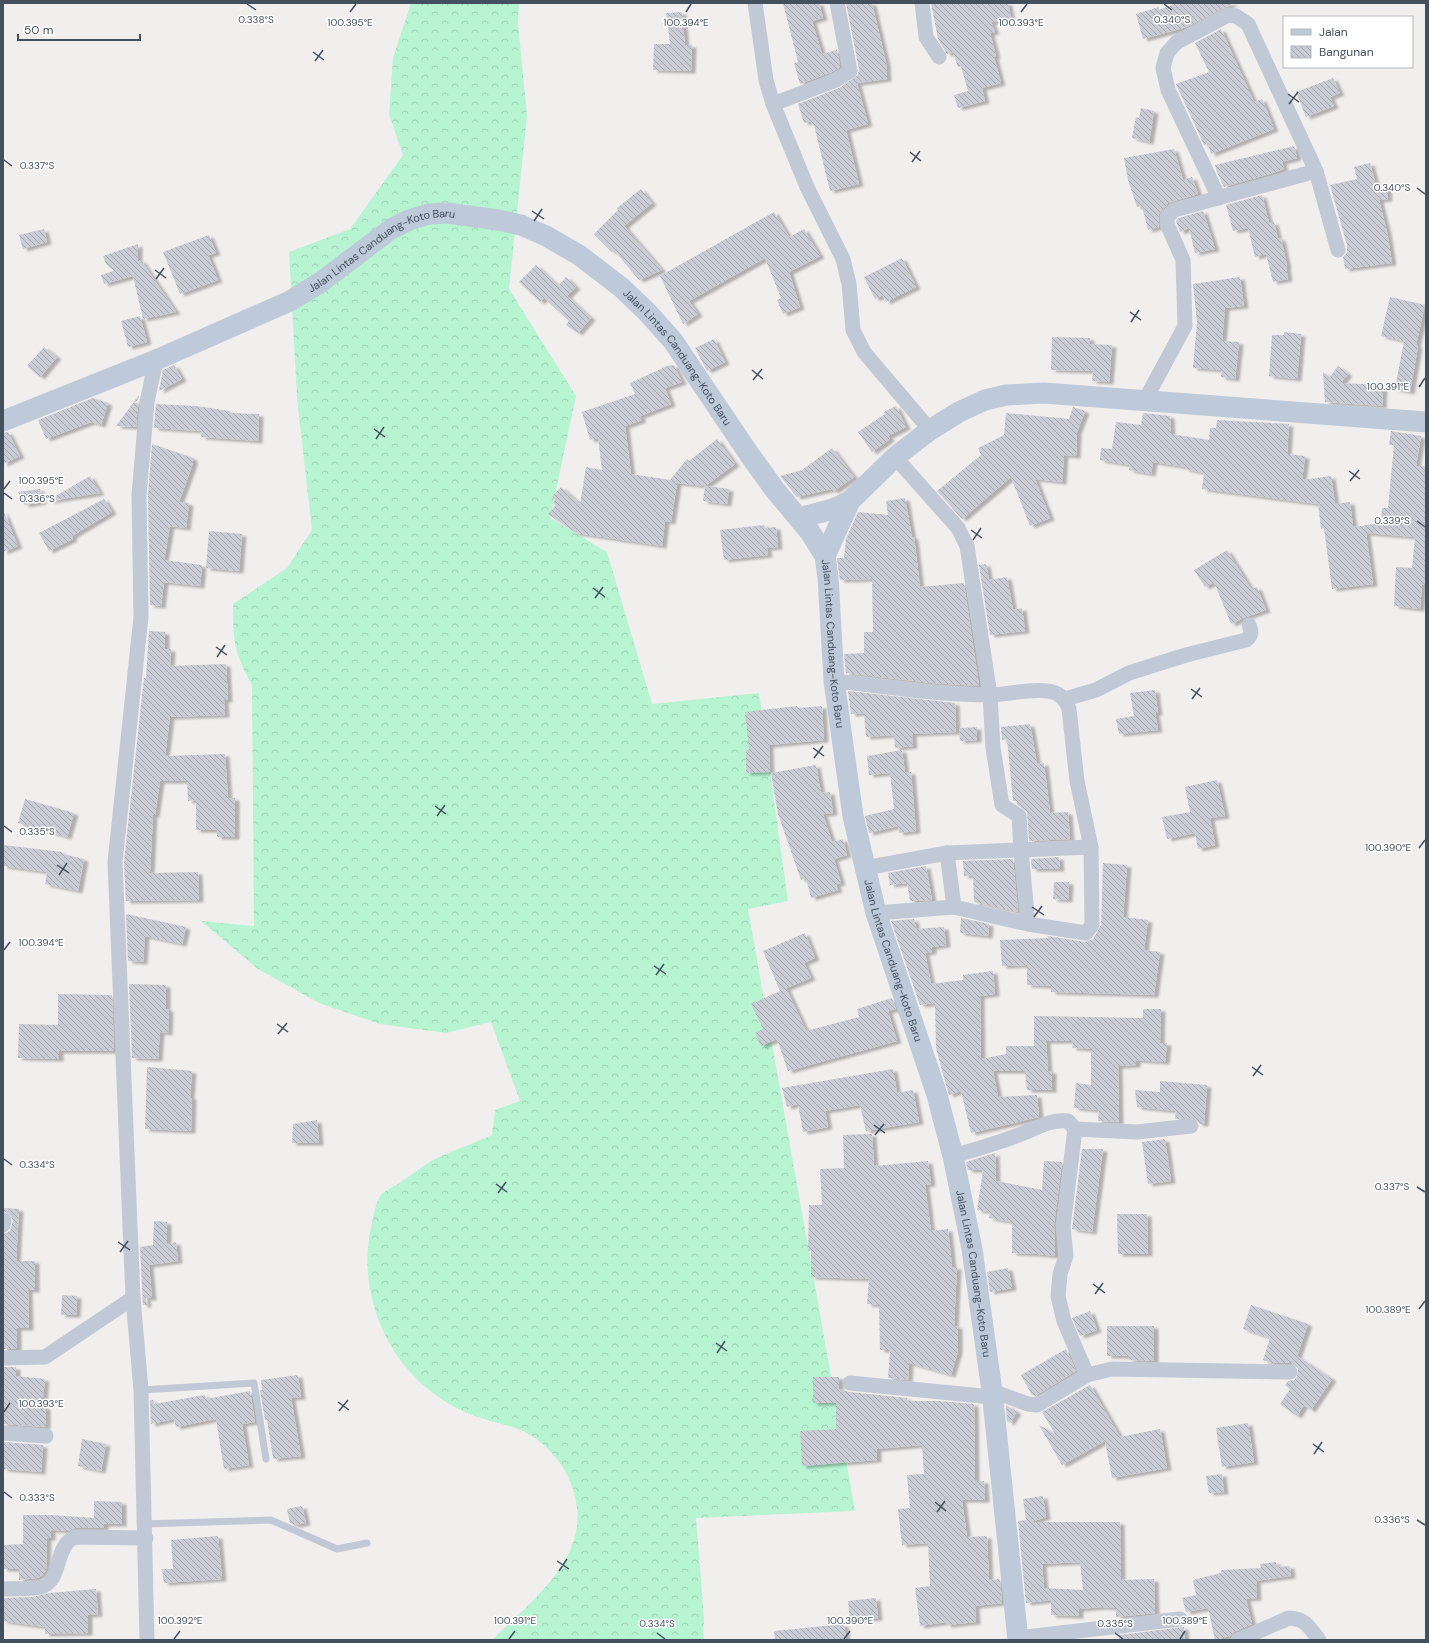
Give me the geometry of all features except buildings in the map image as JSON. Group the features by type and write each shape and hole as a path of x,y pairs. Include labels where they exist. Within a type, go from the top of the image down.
{"main road":[{"name":"Jalan Lintas Canduang-Koto Baru","path":"3,421 156,360 290,301 321,282 391,229 409,220 429,214 446,213 498,220 521,225 546,236 579,256 622,288 648,313 672,341 775,490 799,518 825,556 828,577 834,681 853,816 864,868 876,912 937,1095 953,1156 972,1248 992,1394 1018,1639"},
{"path":"799,518 833,509 850,501 895,457 930,430 959,412 985,400 1006,395 1044,393 1426,422"},
{"path":"825,556 850,501"}],"street":[{"path":"755,3 766,80 773,104 807,187 838,246 843,259 848,284 853,330 864,352 930,430"},
{"path":"773,104 836,80 850,71 837,3"},
{"path":"922,3 926,36 939,57"},
{"path":"1219,198 1168,90 1163,68 1167,53 1177,42 1228,15 1236,16 1248,24 1316,171 1338,250"},
{"path":"1145,400 1185,326 1183,260 1166,224 1167,217 1174,210 1316,171"},
{"path":"146,1640 141,1390 134,1298 115,862 141,617 139,495 147,402 156,360"},
{"path":"895,457 958,528 967,546 990,695 993,748 1002,805 1019,816 1020,851 1028,924"},
{"path":"1065,699 1096,690 1129,673 1186,655 1246,640 1250,637 1252,632 1249,625"},
{"path":"834,681 990,695 1046,690 1057,693 1065,699 1069,709 1077,781 1091,847 1092,925 1086,932 1028,924 954,907 876,912"},
{"path":"864,868 947,853 1091,847"},
{"path":"947,853 954,907"},
{"path":"953,1156 1017,1136 1049,1122 1068,1121 1075,1129 1137,1132 1191,1126"},
{"path":"1075,1129 1063,1226 1066,1256 1060,1274 1058,1296 1064,1322 1087,1375"},
{"path":"3,1225 4,1220"},
{"path":"3,1358 45,1357 134,1298"},
{"path":"850,1384 992,1394 1037,1405 1087,1375 1112,1369 1290,1372"},
{"path":"3,1432 46,1436"},
{"path":"3,1589 40,1587 48,1584 54,1576 63,1546 68,1540 75,1537 145,1531"},
{"path":"1238,1640 1289,1618 1298,1618 1308,1625 1319,1640"},
{"path":"1018,1639 1180,1619"}],"lane":[{"path":"141,1390 254,1383 266,1459"},
{"path":"145,1531 271,1520 337,1549 367,1543"}],"green space":[{"path":"411,3 519,3 518,23 527,116 509,289 576,396 550,518 607,552 652,704 759,693 788,901 748,909 855,1511 696,1518 704,1618 703,1640 492,1640 545,1588 560,1569 571,1549 577,1527 576,1503 568,1477 560,1463 550,1451 532,1436 514,1428 460,1410 428,1389 411,1373 397,1355 385,1335 376,1314 370,1292 368,1246 374,1212 380,1196 433,1160 492,1135 495,1110 520,1101 491,1022 446,1033 380,1024 319,1003 258,969 201,921 254,926 252,685 238,655 233,628 233,604 287,568 312,530 297,398 289,252 350,229 403,155 389,114 393,58"}]}
